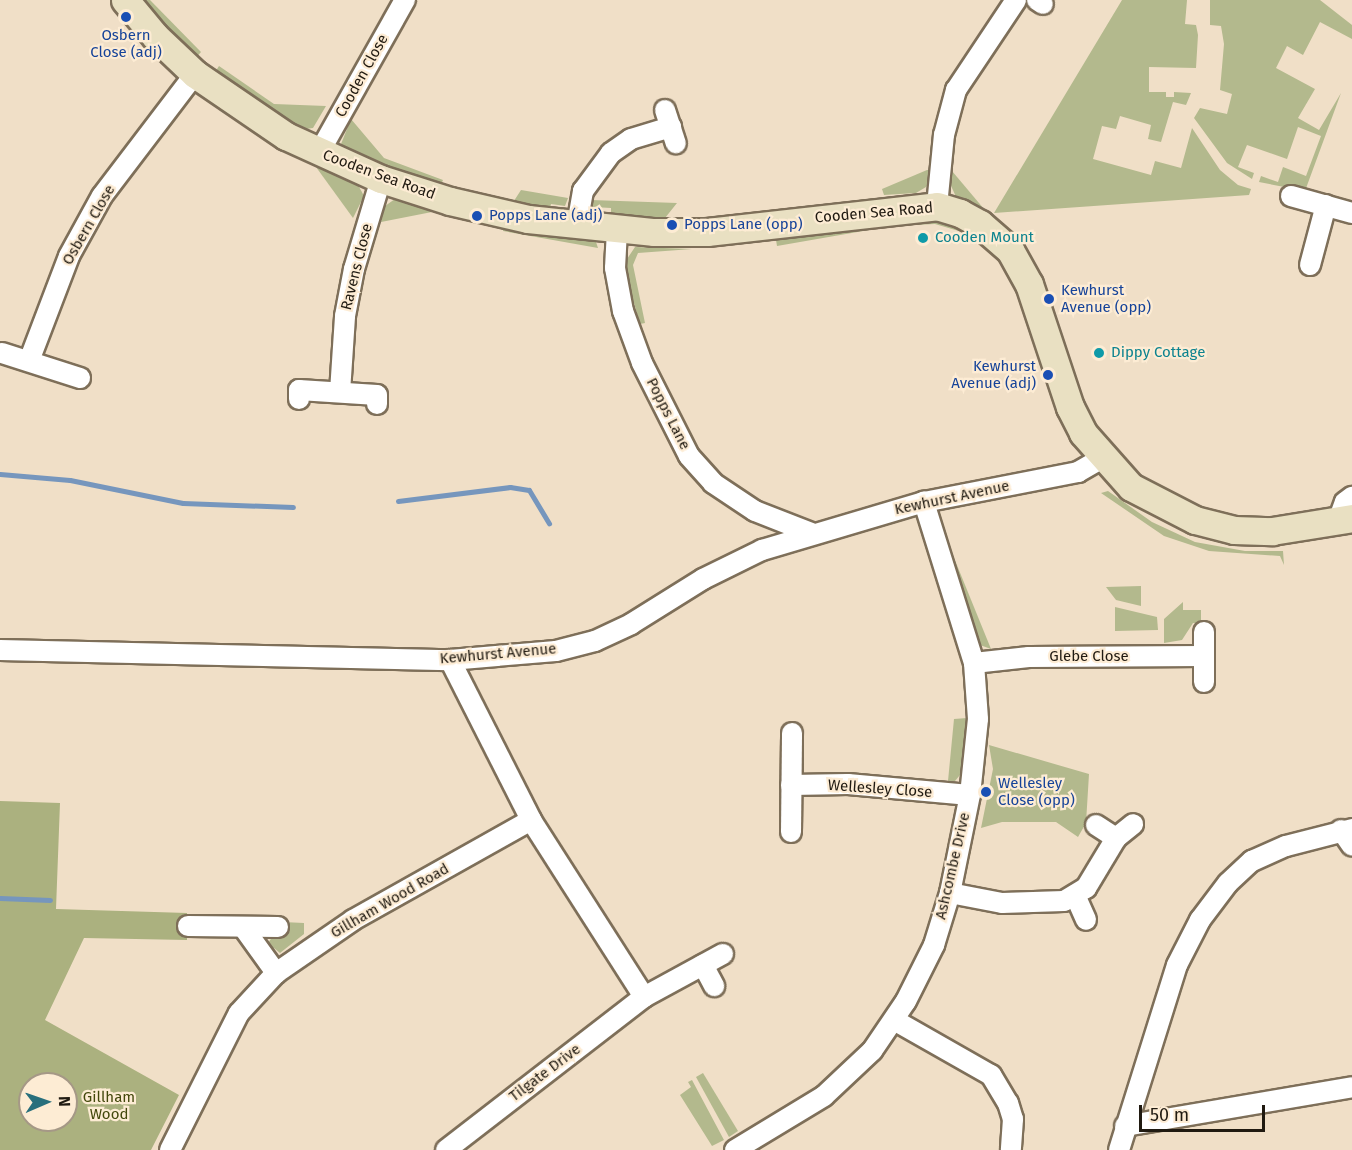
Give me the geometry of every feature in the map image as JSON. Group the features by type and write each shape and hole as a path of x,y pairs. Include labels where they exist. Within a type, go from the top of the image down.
{"main road":[{"name":"Cooden Sea Road","path":"125,0 155,36 195,74 270,126 318,153 381,179 450,201 577,225 617,230 707,232 937,206 980,224 1010,250 1029,284 1070,407 1102,458 1131,487 1195,520 1234,530 1272,531 1345,520"}],"street":[{"name":"Cooden Close","path":"318,153 405,0"},
{"path":"937,206 944,135 956,90 1016,0"},
{"name":"Osbern Close","path":"29,361 69,256 102,196 195,74"},
{"path":"577,225 583,191 611,153 631,140 670,126"},
{"name":"Ravens Close","path":"340,392 345,316 354,270 381,179"},
{"path":"1291,196 1352,213"},
{"path":"1310,265 1326,205"},
{"name":"Popps Lane","path":"617,230 615,268 623,311 642,363 689,456 713,483 755,511 811,533"},
{"path":"2,353 80,378"},
{"path":"299,399 299,390 340,392 377,395 377,404"},
{"name":"Kewhurst Avenue","path":"0,650 450,660 556,651 595,641 631,624 703,579 762,550 811,533 924,502 1078,472 1102,458"},
{"name":"Cooden Sea Road","path":"1345,520 1345,502 1352,497"},
{"name":"Ashcombe Drive","path":"735,1150 824,1096 872,1051 894,1020 934,945 950,893 970,795 978,719 974,663 924,502"},
{"path":"1204,632 1204,682"},
{"name":"Glebe Close","path":"974,663 1029,657 1204,656"},
{"path":"450,660 531,820 644,997"},
{"path":"791,832 792,733"},
{"name":"Wellesley Close","path":"791,785 848,784 970,795"},
{"name":"Gillham Wood Road","path":"171,1150 239,1013 276,973 353,920 531,820"},
{"path":"950,893 1002,903 1064,902 1086,888 1116,838 1132,824"},
{"path":"1096,825 1116,838"},
{"path":"1119,1150 1177,965 1200,920 1228,883 1252,861 1286,846 1348,835"},
{"path":"1075,895 1086,920"},
{"path":"188,926 278,927"},
{"path":"243,927 276,973"},
{"name":"Tilgate Drive","path":"446,1150 644,997 723,954"},
{"path":"703,965 714,986"},
{"path":"894,1020 991,1075 1005,1096 1013,1119 1011,1150"},
{"path":"1125,1126 1352,1087"}],"green space":[{"path":"135,0 150,0 201,52 193,61"},
{"path":"1122,0 1187,0 1185,24 1196,25 1198,35 1196,68 1149,67 1149,92 1166,92 1166,97 1174,97 1174,92 1191,93 1186,105 1173,102 1161,142 1148,139 1151,125 1120,116 1116,129 1102,126 1093,159 1151,175 1155,161 1181,168 1192,128 1220,170 1238,185 1251,189 1249,195 994,213"},
{"path":"1210,0 1320,0 1352,25 1352,39 1320,22 1303,55 1287,46 1276,68 1315,89 1298,118 1319,130 1341,93 1305,191 1259,182 1261,176 1278,182 1283,167 1306,176 1321,136 1298,127 1287,159 1247,145 1238,167 1254,173 1252,179 1227,163 1194,118 1200,108 1227,114 1232,94 1220,90 1224,44 1221,26 1210,25"},
{"path":"219,66 274,104 326,106 313,128 298,130 212,77"},
{"path":"351,119 384,158 443,180 439,189 344,154 341,144"},
{"path":"316,167 357,183 364,196 353,218"},
{"path":"927,170 933,170 933,178 926,187 916,193 884,195 882,189"},
{"path":"952,171 984,209 982,212 957,199 947,177 948,172"},
{"path":"521,190 568,198 565,206 551,204 549,213 510,207"},
{"path":"395,199 437,211 381,222 385,206"},
{"path":"591,200 677,203 665,218 611,215 611,208 593,207"},
{"path":"891,219 935,220 971,230 969,234 935,224 892,226 777,246 776,240"},
{"path":"504,224 596,242 598,248 503,231"},
{"path":"635,247 692,249 638,253 633,265 645,323 640,324 623,265"},
{"path":"1108,491 1152,522 1195,542 1245,551 1283,551 1284,565 1280,556 1209,551 1164,536 1101,493"},
{"path":"950,553 952,553 991,649 980,645 973,631"},
{"path":"1141,586 1141,606 1116,600 1106,587"},
{"path":"1183,602 1183,610 1201,610 1201,623 1193,623 1182,640 1164,643 1164,619"},
{"path":"1115,607 1157,617 1158,630 1115,631"},
{"path":"967,718 965,769 955,781 948,781 954,719"},
{"path":"989,745 1089,774 1086,823 1078,837 1056,822 1002,822 981,828 993,769"},
{"name":"Gillham Wood","path":"0,801 60,803 56,909 187,913 187,940 84,938 45,1020 179,1095 151,1150 0,1150"},
{"path":"283,922 304,923 304,934 280,953 274,948 270,951 268,943 273,936 283,935"},
{"path":"703,1073 738,1131 729,1137 696,1077"},
{"path":"692,1080 724,1140 712,1146 680,1095 691,1087 688,1082"}],"waterway":[{"path":"0,474 70,480 183,503 293,507"},
{"path":"398,501 510,487 529,490 549,523"},
{"path":"0,898 50,900"}],"place":[{"name":"Osbern Close (adj)","path":"126,17"},
{"name":"Popps Lane (adj)","path":"477,216"},
{"name":"Popps Lane (opp)","path":"672,225"},
{"name":"Cooden Mount","path":"923,238"},
{"name":"Kewhurst Avenue (opp)","path":"1049,299"},
{"name":"Dippy Cottage","path":"1099,353"},
{"name":"Kewhurst Avenue (adj)","path":"1048,375"},
{"name":"Wellesley Close (opp)","path":"986,792"}]}
